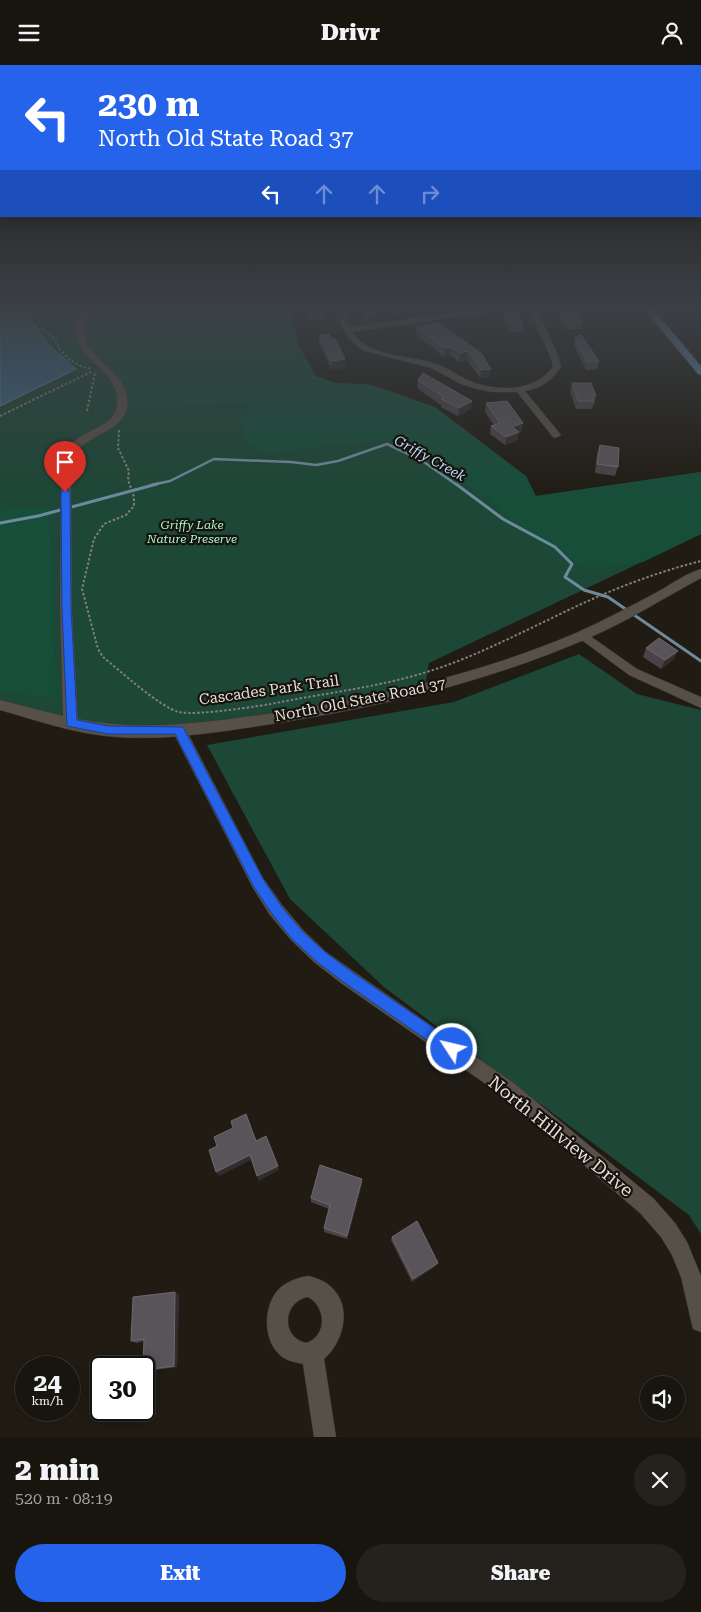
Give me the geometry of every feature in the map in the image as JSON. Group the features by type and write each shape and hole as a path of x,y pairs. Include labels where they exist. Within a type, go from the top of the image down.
{"street":[{"path":"71,723 65,507 66,463 70,450 77,443 110,424 121,411 122,397 115,380 105,369"},
{"path":"442,369 474,386 499,389 519,389 544,381 552,375 556,369"},
{"path":"519,389 556,435"},
{"name":"North Old State Road 37","path":"0,705 71,723 108,730 179,730 289,715 424,689 505,666 583,635 701,573"},
{"path":"583,635 633,672 701,703"},
{"name":"North Hillview Drive","path":"179,730 258,883 276,910 297,935 320,957 347,977 509,1090 647,1206 668,1230 680,1249 691,1277 701,1321"},
{"path":"312,1352 325,1437"}],"path":[{"path":"87,411 96,369"},
{"path":"0,416 96,369"},
{"name":"Cascades Park Trail","path":"110,424 119,430 118,448 129,471 130,487 133,493 133,509 104,524 94,539 82,589 98,649 103,657 152,696 179,712 202,712 269,704 400,679 437,669 653,575 701,561"}],"green space":[{"name":"Griffy Lake Nature Preserve","path":"0,369 304,369 309,380 536,496 701,472 701,534 429,663 424,691 179,730 108,730 0,705"},
{"path":"117,369 312,369 316,376 336,383 367,384 435,407 526,476 536,496 701,472 701,534 643,562 596,568 582,566 519,529 490,499 442,471 421,448 394,439 264,453 247,441 239,415 252,406 243,403 150,408 129,406"},
{"path":"49,507 56,699 0,692 0,510"},
{"path":"579,654 637,694 701,710 701,1234 689,1215 384,987 290,899 207,745 454,702"}],"water":[{"path":"0,369 76,369 0,406"}],"building":[{"path":"423,373 472,401 459,408 441,399 444,397 418,380"},
{"path":"572,383 591,383 596,396 592,396 594,401 578,401"},
{"path":"507,401 523,423 512,427 519,432 506,437 491,426 500,423 486,403"},
{"path":"600,445 619,448 618,467 597,464"},
{"path":"659,638 678,651 665,660 646,648"},
{"path":"246,1114 256,1141 266,1136 278,1166 257,1176 250,1155 216,1172 209,1150 217,1146 214,1137 233,1128 231,1121"},
{"path":"320,1165 362,1179 347,1236 324,1228 330,1205 311,1198"},
{"path":"417,1221 438,1263 413,1279 392,1237"},
{"path":"175,1292 174,1366 155,1369 155,1356 143,1356 144,1339 131,1341 133,1297"}],"waterway":[{"name":"Griffy Creek","path":"151,485 170,481 214,459 291,462 316,465 338,461 387,444 421,460 457,485"},
{"name":"Griffy Creek","path":"0,523 38,516 157,484"},
{"name":"Griffy Creek","path":"456,484 503,519 555,547 572,564 565,577 584,590 608,597 701,661"}],"route":[{"path":"65,492 66,608 71,723 108,730 179,730 258,883 276,910 297,935 320,957 347,977 452,1049"}]}
